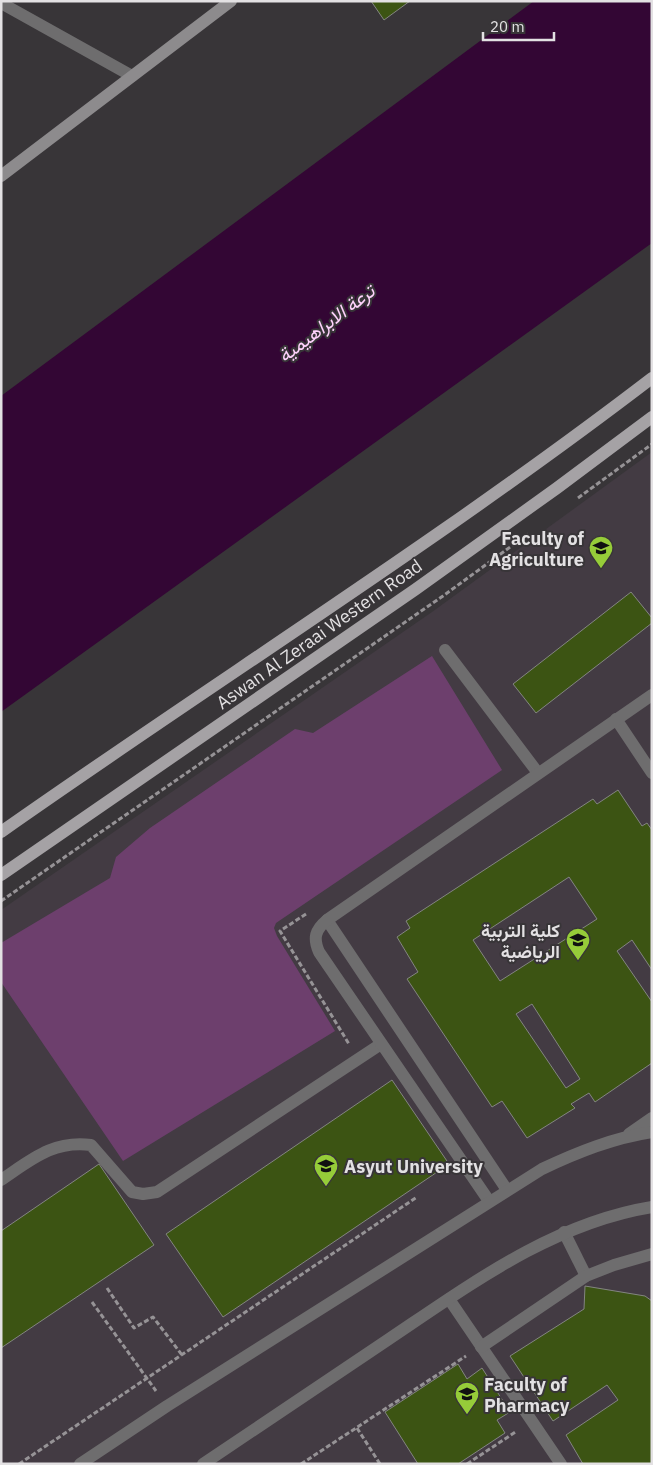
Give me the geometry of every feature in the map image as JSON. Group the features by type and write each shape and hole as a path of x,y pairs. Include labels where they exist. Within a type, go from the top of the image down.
{"main road":[{"name":"Aswan Al Zeraai Western Road","path":"1,832 397,562 652,378"},
{"name":"Aswan Al Zeraai Western Road","path":"1,875 416,590 652,417"}],"street":[{"path":"1,176 231,1"},
{"path":"1,3 132,76"},
{"path":"446,650 538,773"},
{"path":"489,1201 319,952 315,944 316,934 320,926 327,920 652,695"},
{"path":"616,719 652,773"},
{"path":"327,920 507,1190"},
{"path":"1,1180 43,1152 54,1147 77,1143 91,1145 132,1192 142,1194 157,1192 381,1044"},
{"path":"627,1135 652,1118"},
{"path":"80,1464 166,1406 542,1169 575,1154 627,1135 652,1132"},
{"path":"203,1464 449,1299 538,1244 598,1219 652,1206"},
{"path":"564,1232 586,1276"},
{"path":"481,1347 586,1276 614,1265 652,1254"},
{"path":"449,1299 561,1464"}],"path":[{"path":"19,1464 417,1197"},
{"path":"107,1288 134,1328 153,1317 182,1355"},
{"path":"92,1302 155,1389"},
{"path":"301,1464 481,1347"},
{"path":"468,1464 532,1421"},
{"path":"357,1428 380,1464"}],"shaded area":[{"name":"Asyut University","path":"652,452 652,1464 1,1464 1,910 432,612"},
{"path":"432,656 502,770 276,923 274,928 277,936 335,1031 123,1161 1,982 1,943 110,878 116,857 150,828 295,729 313,733"}],"water":[{"name":"ترعة الابراهيمية","path":"534,1 652,1 652,243 1,712 1,396"}],"building":[{"path":"371,1 410,1 384,20"},
{"path":"631,592 652,618 652,623 536,713 513,684"},
{"name":"كلية التربية الرياضية","path":"618,790 642,826 647,823 652,830 652,970 632,940 617,951 652,1002 652,1063 595,1102 589,1093 571,1104 575,1108 527,1138 502,1101 492,1107 407,979 418,972 397,937 410,928 406,921 593,799 597,804","holes":["569,877 597,919 500,981 473,940","532,1004 580,1079 566,1088 516,1014"]},
{"path":"392,1080 449,1164 223,1317 166,1234"},
{"path":"99,1164 154,1245 1,1348 1,1231"},
{"path":"585,1286 645,1296 652,1301 652,1464 583,1464 566,1435 618,1400 607,1385 553,1421 510,1356 584,1309"},
{"path":"458,1364 467,1379 482,1368 510,1412 497,1420 505,1433 458,1464 418,1464 385,1412"}],"place":[{"name":"Faculty of Agriculture","path":"601,569"},
{"name":"كلية التربية الرياضية","path":"578,961"},
{"name":"Asyut University","path":"326,1187"},
{"name":"Faculty of Pharmacy","path":"467,1415"}]}
